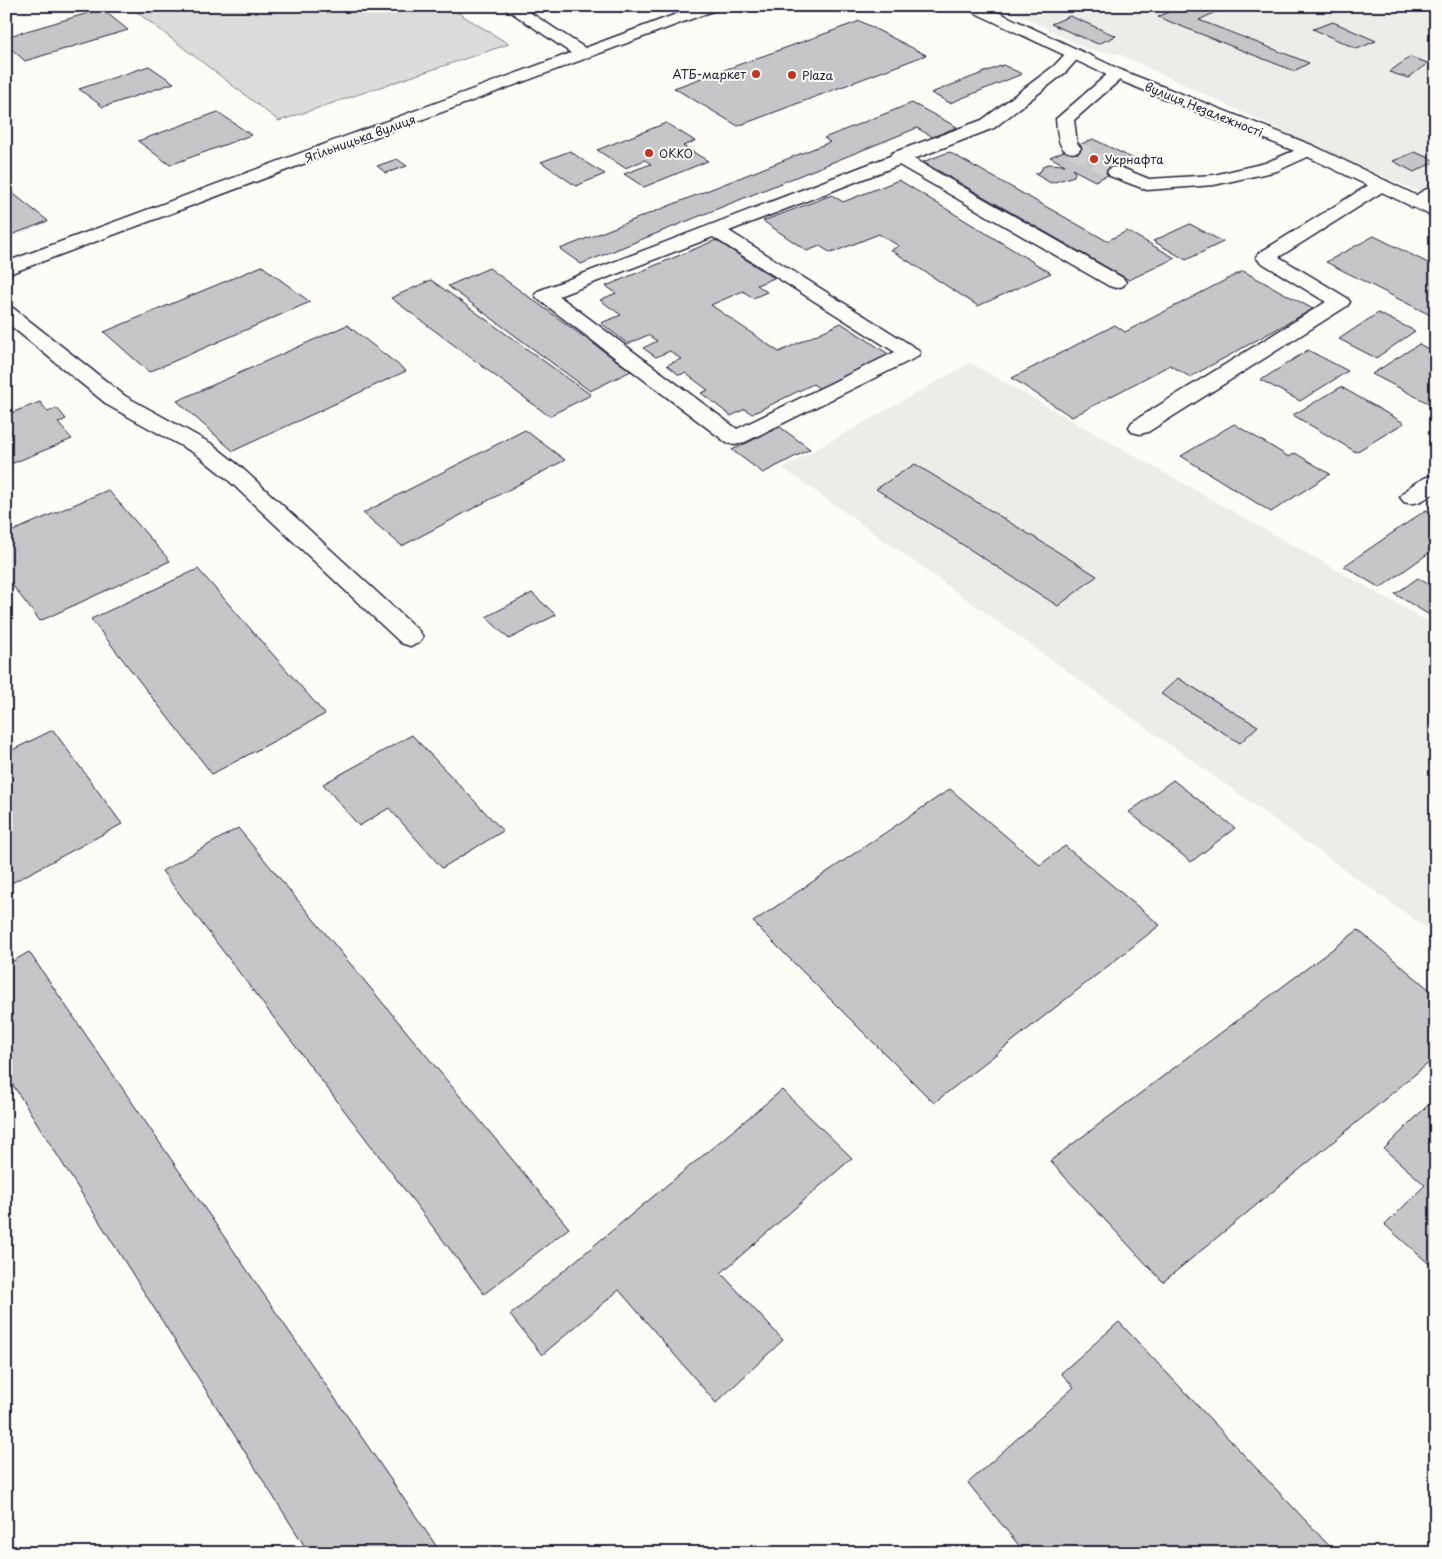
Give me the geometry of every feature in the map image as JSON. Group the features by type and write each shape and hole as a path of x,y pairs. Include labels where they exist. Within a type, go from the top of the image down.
{"main road":[{"path":"509,6 584,55"},
{"name":"Ягільницька вулиця","path":"6,269 713,6"},
{"name":"вулиця Незалежності","path":"972,6 1117,74 1308,150 1436,212"},
{"path":"715,230 910,353 735,438 545,294 988,124 1060,69 1073,55"},
{"path":"1072,148 1068,144 1065,120 1117,74"},
{"path":"1116,172 1146,185 1214,180 1271,168 1308,150"},
{"path":"898,157 1116,282"},
{"path":"1140,427 1340,302 1266,257 1381,185"},
{"path":"1418,203 1436,191"},
{"path":"6,312 116,401 204,449 234,473 410,637"},
{"path":"1412,497 1436,482"}],"shaded area":[{"path":"129,6 447,6 509,44 279,121"},
{"path":"1002,6 1436,6 1436,187 1424,194 1331,154 1119,54 1089,50"},
{"path":"970,363 1436,626 1436,935 783,468"}],"building":[{"path":"1181,6 1228,6 1199,20 1309,63 1294,71 1158,17"},
{"path":"102,9 128,30 25,61 6,44 6,37"},
{"path":"1070,16 1116,36 1098,44 1051,24"},
{"name":"Plaza","path":"860,21 926,55 738,126 674,88"},
{"path":"1333,22 1376,41 1357,49 1313,29"},
{"path":"1410,57 1428,63 1408,78 1389,72"},
{"path":"1003,65 1022,74 950,103 931,93"},
{"path":"149,66 174,83 103,107 79,89"},
{"path":"912,103 957,127 933,137 917,128 581,264 560,249 830,142 824,138"},
{"path":"218,112 251,135 170,165 138,141"},
{"name":"ОККО","path":"666,123 695,141 683,146 708,161 644,187 624,174 651,164 645,160 625,168 597,150"},
{"name":"Укрнафта","path":"1093,139 1138,161 1095,181 1072,169 1075,173 1074,176 1051,183 1035,174 1048,164 1065,165 1050,157"},
{"path":"570,151 605,174 576,186 541,162"},
{"path":"949,152 1107,241 1127,231 1175,258 1129,280 923,162"},
{"path":"1415,152 1436,161 1414,172 1393,161"},
{"path":"397,159 407,166 386,173 377,166"},
{"path":"899,180 1051,273 978,306 891,250 899,246 879,234 831,253 820,246 807,251 763,221 832,195 843,202"},
{"path":"6,188 48,221 6,237"},
{"path":"1190,224 1223,242 1186,260 1153,241"},
{"path":"1374,236 1436,267 1436,318 1326,262"},
{"path":"716,240 774,278 757,285 767,292 753,298 743,291 711,305 779,352 841,323 890,355 820,389 813,384 752,414 745,409 731,416 701,393 708,390 685,373 679,375 667,365 681,359 670,351 656,357 643,348 657,341 648,335 628,344 601,323 621,315 600,300 616,293 606,286"},
{"path":"262,266 310,302 149,372 104,332"},
{"path":"489,268 631,371 590,391 448,286"},
{"path":"1243,271 1313,309 1190,377 1170,365 1072,417 1012,378 1115,325 1125,332"},
{"path":"431,280 591,395 549,416 391,298"},
{"path":"1378,313 1415,331 1376,358 1339,339"},
{"path":"347,325 406,371 233,451 177,401"},
{"path":"1419,344 1436,353 1436,407 1372,374"},
{"path":"1308,350 1348,371 1300,401 1261,380"},
{"path":"1341,387 1404,423 1356,452 1293,415"},
{"path":"40,402 48,412 57,408 66,419 58,423 72,439 6,466 6,415"},
{"path":"1234,424 1289,457 1295,453 1330,474 1271,512 1181,456"},
{"path":"780,427 810,449 763,473 732,450"},
{"path":"525,430 565,460 402,546 363,513"},
{"path":"915,464 1097,576 1058,606 876,489"},
{"path":"108,490 170,561 40,621 6,577 6,534"},
{"path":"1426,510 1436,515 1436,548 1380,588 1344,566"},
{"path":"198,569 325,714 212,774 91,619"},
{"path":"1418,578 1436,589 1436,619 1395,594"},
{"path":"532,593 556,615 509,639 486,617"},
{"path":"1178,678 1258,726 1240,743 1161,694"},
{"path":"53,730 122,824 6,886 6,753"},
{"path":"412,735 503,831 442,868 389,808 359,826 323,784"},
{"path":"1173,780 1235,828 1191,862 1129,812"},
{"path":"950,789 1040,865 1065,846 1160,925 934,1103 753,922"},
{"path":"238,828 569,1228 484,1294 162,871"},
{"path":"1358,930 1436,995 1436,1057 1163,1282 1050,1161"},
{"path":"29,952 441,1553 309,1553 6,1074 6,965"},
{"path":"782,1090 852,1158 721,1273 783,1340 716,1403 619,1290 542,1355 510,1315"},
{"path":"1436,1097 1436,1270 1385,1225 1425,1185 1384,1149"},
{"path":"1119,1322 1336,1553 1025,1553 968,1483 1074,1387 1061,1373"}],"tunnel":[{"path":"1072,148 1116,172"}],"place":[{"name":"АТБ-маркет","path":"756,74"},
{"name":"Plaza","path":"792,75"},
{"name":"ОККО","path":"649,153"},
{"name":"Укрнафта","path":"1094,159"}]}
